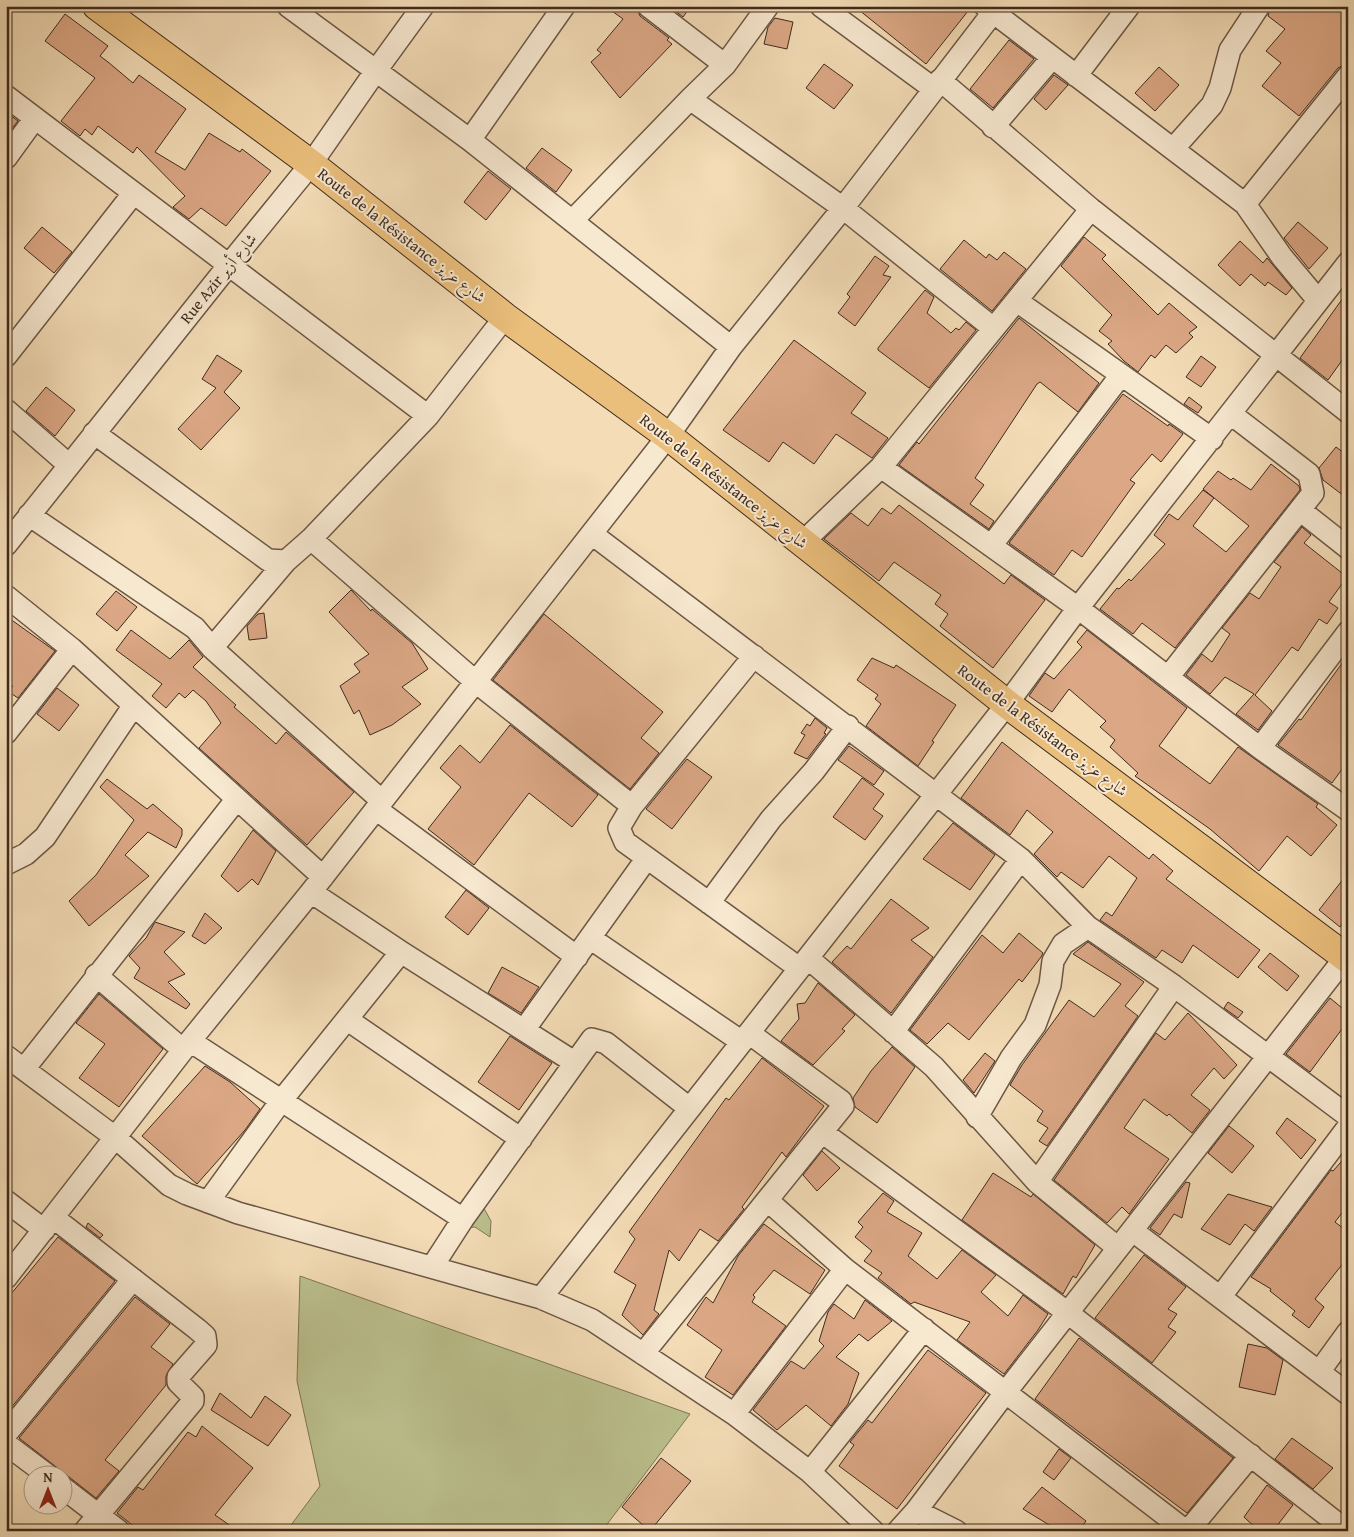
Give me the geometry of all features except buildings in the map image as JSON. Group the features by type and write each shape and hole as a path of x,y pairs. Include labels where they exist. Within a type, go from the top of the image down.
{"main road":[{"name":"Route de la Résistance شارع عزيز","path":"97,6 312,164 505,316 668,436 1007,704 1347,957"}],"street":[{"path":"288,6 375,72 470,140 731,348"},
{"name":"Rue Azir شارع أزير","path":"14,528 69,465 312,164 423,6"},
{"path":"470,140 564,6"},
{"path":"648,6 725,65"},
{"path":"572,221 725,65 768,6"},
{"path":"821,6 937,85 993,126 1091,209 1348,412"},
{"path":"1076,76 1129,6"},
{"path":"1173,149 1212,106 1220,88 1230,50 1259,6"},
{"path":"6,1278 187,1045 317,884 592,534 668,436 731,348 843,208 937,85 992,8 1052,58 1245,204 1282,257 1318,299"},
{"path":"993,126 1052,58"},
{"path":"1245,204 1348,76"},
{"path":"6,96 428,416"},
{"path":"690,99 843,208 993,328"},
{"path":"6,158 35,118"},
{"path":"6,356 133,194"},
{"path":"802,542 882,467 1091,209"},
{"path":"540,1298 1007,704 1078,608 1212,439 1318,299 1345,272"},
{"path":"1017,301 1212,439"},
{"path":"212,648 286,561 311,539 428,416 505,316"},
{"path":"991,546 1121,375"},
{"path":"6,410 69,465"},
{"path":"1169,676 1313,493 1312,478 1309,474 1231,414"},
{"path":"94,433 268,560 286,561"},
{"path":"882,467 1078,608 1169,676 1260,748 1346,805"},
{"path":"1300,510 1348,548"},
{"path":"14,528 195,628 212,648 379,805 577,957"},
{"path":"592,534 937,793 1020,859 1088,927 1174,986 1348,1116"},
{"path":"311,539 476,682 632,806"},
{"path":"6,596 72,648 236,800 260,818 317,884 401,952 574,1062"},
{"path":"1260,748 1348,632"},
{"path":"6,733 72,648"},
{"path":"754,656 632,806 619,828 625,842 709,903 804,963 893,1032 934,1067 1037,1182 1118,1248"},
{"path":"6,864 26,854 45,837 134,705"},
{"path":"709,903 771,819 814,771 848,726"},
{"path":"24,1069 96,975 236,800"},
{"path":"524,1030 647,858"},
{"path":"893,1032 1020,859"},
{"path":"977,1117 1011,1058 1035,1025 1050,985 1053,961 1063,944 1088,927"},
{"path":"590,938 745,1037 841,1101 844,1106 643,1354"},
{"path":"208,1202 281,1101 401,952"},
{"path":"898,1531 1347,957"},
{"path":"96,975 187,1045 281,1101 463,1219"},
{"path":"1037,1182 1174,986"},
{"path":"348,1020 521,1139"},
{"path":"432,1267 463,1219 574,1062 592,1040 606,1043 689,1108"},
{"path":"6,1056 116,1138 169,1185 238,1213 540,1298 592,1320 734,1414 810,1472 873,1531"},
{"path":"1221,1296 1348,1127"},
{"path":"822,1132 1068,1314 1347,1531"},
{"path":"767,1200 845,1269 1187,1531 1251,1455"},
{"path":"6,1201 49,1224 133,1279 205,1336 206,1345 178,1377 178,1382 192,1397 193,1401 92,1523"},
{"path":"1133,1231 1348,1394"},
{"path":"734,1414 845,1269"},
{"path":"6,1434 133,1279"},
{"path":"810,1472 924,1329"},
{"path":"1319,1372 1348,1332"},
{"path":"6,1444 33,1464"},
{"path":"72,1499 92,1523 119,1531"},
{"path":"916,1510 956,1531"}],"green space":[{"path":"481,1203 491,1221 490,1237 475,1227 467,1228"},
{"path":"300,1276 690,1414 602,1531 298,1531 291,1525 320,1486 297,1381"}]}
